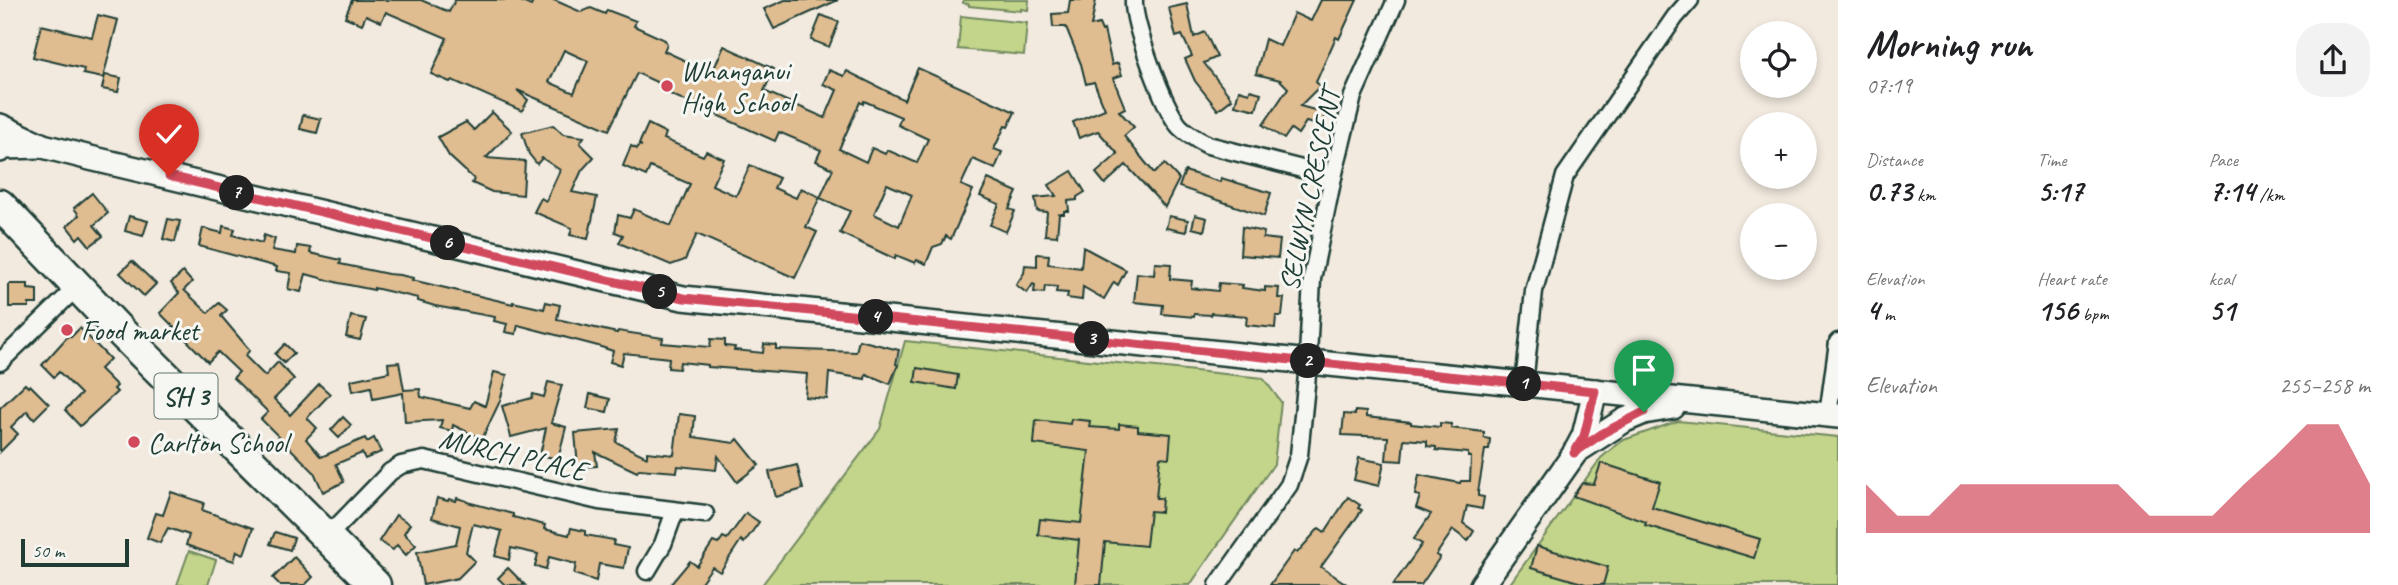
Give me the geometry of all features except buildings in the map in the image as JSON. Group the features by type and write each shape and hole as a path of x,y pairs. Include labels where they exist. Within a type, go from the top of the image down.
{"highway":[{"name":"SH 3","path":"0,205 120,330 375,585"}],"main road":[{"path":"0,126 43,146 684,298 1833,416"},
{"path":"0,150 5,147 43,146"},
{"path":"1482,585 1584,436 1595,391"},
{"path":"1574,453 1603,433 1644,412 1700,402"}],"street":[{"path":"1134,0 1135,22 1169,110 1179,126 1190,136 1208,145 1333,177"},
{"name":"SELWYN CRESCENT","path":"1218,585 1289,485 1295,471 1308,361 1312,279 1333,177 1353,96 1396,0"},
{"path":"1524,384 1534,291 1565,176 1675,17 1690,0"},
{"path":"0,362 79,285"},
{"path":"1833,416 1838,342"},
{"name":"MURCH PLACE","path":"327,537 390,472 401,465 424,460 599,501 705,514"},
{"path":"647,571 663,544 675,511"}],"green space":[{"path":"963,0 1029,0 1028,10 1021,11 969,6 963,3"},
{"path":"961,16 1027,23 1024,55 958,49"},
{"path":"905,341 1263,378 1281,402 1274,464 1190,585 762,585 880,429"},
{"path":"1678,421 1838,437 1838,585 1509,585 1601,458 1621,441"},
{"path":"189,551 216,560 208,585 177,585"}],"place":[{"name":"Whanganui High School","path":"667,86"},
{"name":"Food market","path":"67,330"},
{"name":"Carlton School","path":"134,442"}],"route":[{"path":"169,176 684,298 1595,391 1584,436 1574,453 1625,420 1644,412"}]}
